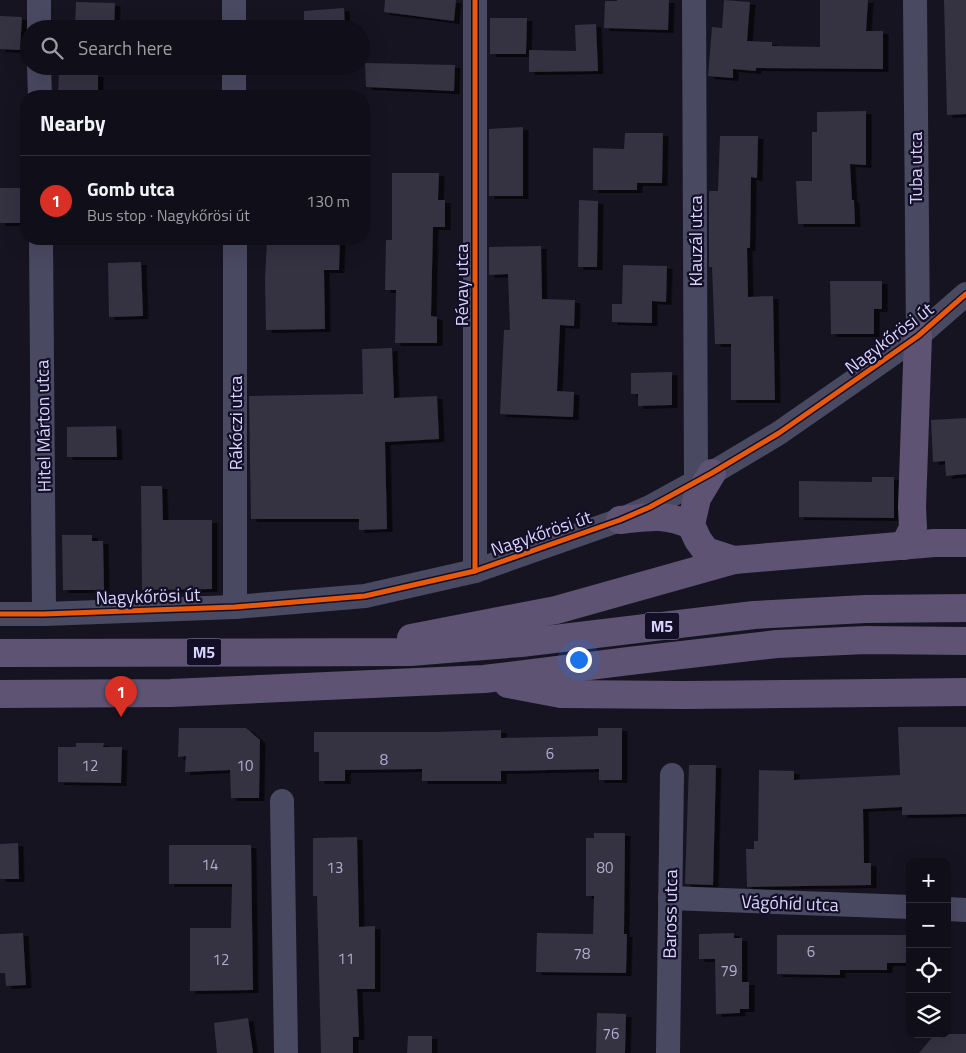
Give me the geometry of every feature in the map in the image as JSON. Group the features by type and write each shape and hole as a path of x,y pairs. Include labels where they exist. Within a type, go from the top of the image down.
{"main road":[{"path":"904,546 913,528 912,508 918,336"},
{"path":"690,525 704,478"},
{"path":"620,520 661,516 674,518 690,525 706,551 734,560"},
{"path":"358,652 416,637 556,610 734,560 934,543 966,543"},
{"name":"M5","path":"0,653 410,652 471,648 754,615 865,609 966,608"},
{"name":"M5","path":"0,694 171,693 484,679 629,660 777,644 866,640 966,641"},
{"path":"484,679 561,694 693,695 966,692"}],"street":[{"path":"39,0 39,20"},
{"path":"234,0 234,20"},
{"name":"Révay utca","path":"475,0 475,571"},
{"name":"Klauzál utca","path":"694,0 704,478"},
{"name":"Tuba utca","path":"915,0 918,336"},
{"path":"39,75 40,90"},
{"path":"234,75 234,90"},
{"name":"Hitel Márton utca","path":"41,245 44,614"},
{"name":"Rákóczi utca","path":"235,245 235,606"},
{"name":"Nagykőrösi út","path":"0,614 235,606 365,596 475,571 620,520 650,507 704,478 814,410 918,336 966,294"},
{"name":"Baross utca","path":"668,1053 672,775"},
{"path":"282,801 286,1053"},
{"name":"Vágóhíd utca","path":"670,898 906,907"},
{"path":"951,909 966,910"}],"building":[{"path":"385,0 456,0 454,21 384,12"},
{"path":"669,0 668,30 604,28 605,1"},
{"path":"724,0 750,2 747,41 772,42 772,46 820,47 820,0 868,0 866,31 883,31 883,69 756,68 756,71 733,69 733,78 708,76 712,27 722,28"},
{"path":"944,0 966,0 966,114 947,115"},
{"path":"76,2 115,3 114,20 75,20"},
{"path":"344,8 345,20 304,20 304,11"},
{"path":"0,16 22,17 22,20 20,20 20,50 0,49"},
{"path":"490,18 527,18 526,54 490,54"},
{"path":"596,24 598,71 529,72 529,50 576,51 575,25"},
{"path":"370,63 455,65 454,91 366,87 366,75 370,75"},
{"path":"59,75 98,75 98,90 58,90"},
{"path":"866,111 866,165 850,164 855,224 798,224 796,181 812,181 812,132 817,132 817,112"},
{"path":"523,127 523,196 489,196 489,129"},
{"path":"625,133 663,133 662,183 637,183 637,190 593,190 593,148 624,149"},
{"path":"720,136 758,136 757,178 751,177 750,248 747,248 748,297 773,296 775,400 731,400 731,344 715,344 712,267 709,267 709,191 718,191"},
{"path":"392,173 439,173 438,200 445,200 445,227 433,227 431,316 437,317 437,343 395,343 396,290 385,290 386,240 392,240"},
{"path":"0,188 20,188 20,223 0,223"},
{"path":"579,200 598,201 597,267 578,267"},
{"path":"267,245 340,245 339,270 324,270 325,329 266,330"},
{"path":"541,246 542,299 575,300 574,326 560,325 557,391 574,392 573,417 500,414 504,330 510,330 508,274 489,275 489,247"},
{"path":"141,262 143,316 109,317 108,263"},
{"path":"623,265 667,266 666,302 652,301 652,323 612,322 612,304 622,304"},
{"path":"830,281 882,281 882,309 874,309 874,334 831,334"},
{"path":"392,348 394,398 437,396 439,439 385,442 387,529 359,530 359,519 251,519 249,396 363,394 362,349"},
{"path":"672,372 672,405 638,406 638,394 631,394 631,373"},
{"path":"966,418 966,474 946,476 945,461 933,462 931,420"},
{"path":"116,426 117,457 67,457 67,427"},
{"path":"872,477 894,477 894,518 799,517 799,481 872,482"},
{"path":"141,486 162,486 163,520 212,520 212,589 142,590"},
{"path":"62,535 92,535 92,541 103,541 104,590 63,590"},
{"path":"898,727 966,727 966,814 902,815 902,807 863,809 864,863 871,863 871,885 747,887 746,849 754,849 754,841 758,841 759,770 794,771 794,780 900,775"},
{"path":"179,728 246,728 260,740 259,798 231,798 230,770 185,772 186,756 178,757"},
{"path":"598,728 622,728 622,780 599,780 599,769 501,771 501,781 422,781 422,769 345,770 345,781 319,781 319,752 314,752 314,732 501,730 501,738 598,736"},
{"path":"76,743 104,743 103,747 122,747 121,783 58,782 58,747 76,747"},
{"path":"689,765 716,765 713,885 685,884"},
{"path":"594,833 625,833 624,934 627,934 626,973 536,972 537,933 593,934 594,896 586,896 586,838 594,838"},
{"path":"357,837 359,927 375,926 375,989 357,989 359,1037 353,1037 353,1053 321,1053 317,896 313,896 313,838"},
{"path":"18,843 19,879 0,879 0,844"},
{"path":"169,845 251,845 253,990 190,991 190,928 231,928 232,884 169,884"},
{"path":"23,933 26,985 6,986 5,973 0,973 0,934"},
{"path":"734,933 734,938 742,938 742,982 749,982 749,1009 740,1009 740,1013 716,1014 715,959 699,959 699,934"},
{"path":"777,935 906,935 906,963 887,963 887,970 840,970 840,975 777,974"},
{"path":"597,1013 626,1014 625,1053 596,1053"},
{"path":"248,1018 253,1053 217,1053 214,1023"},
{"path":"951,1034 966,1034 966,1053 919,1053 932,1038 951,1038"},
{"path":"408,1036 432,1036 432,1053 407,1053"}],"cycle path":[{"path":"475,0 475,571"},
{"path":"0,614 235,607 365,596 475,571 620,520 650,507 712,473 779,433 918,336 966,294"}],"place":[{"name":"Gomb utca","path":"121,717"}]}
